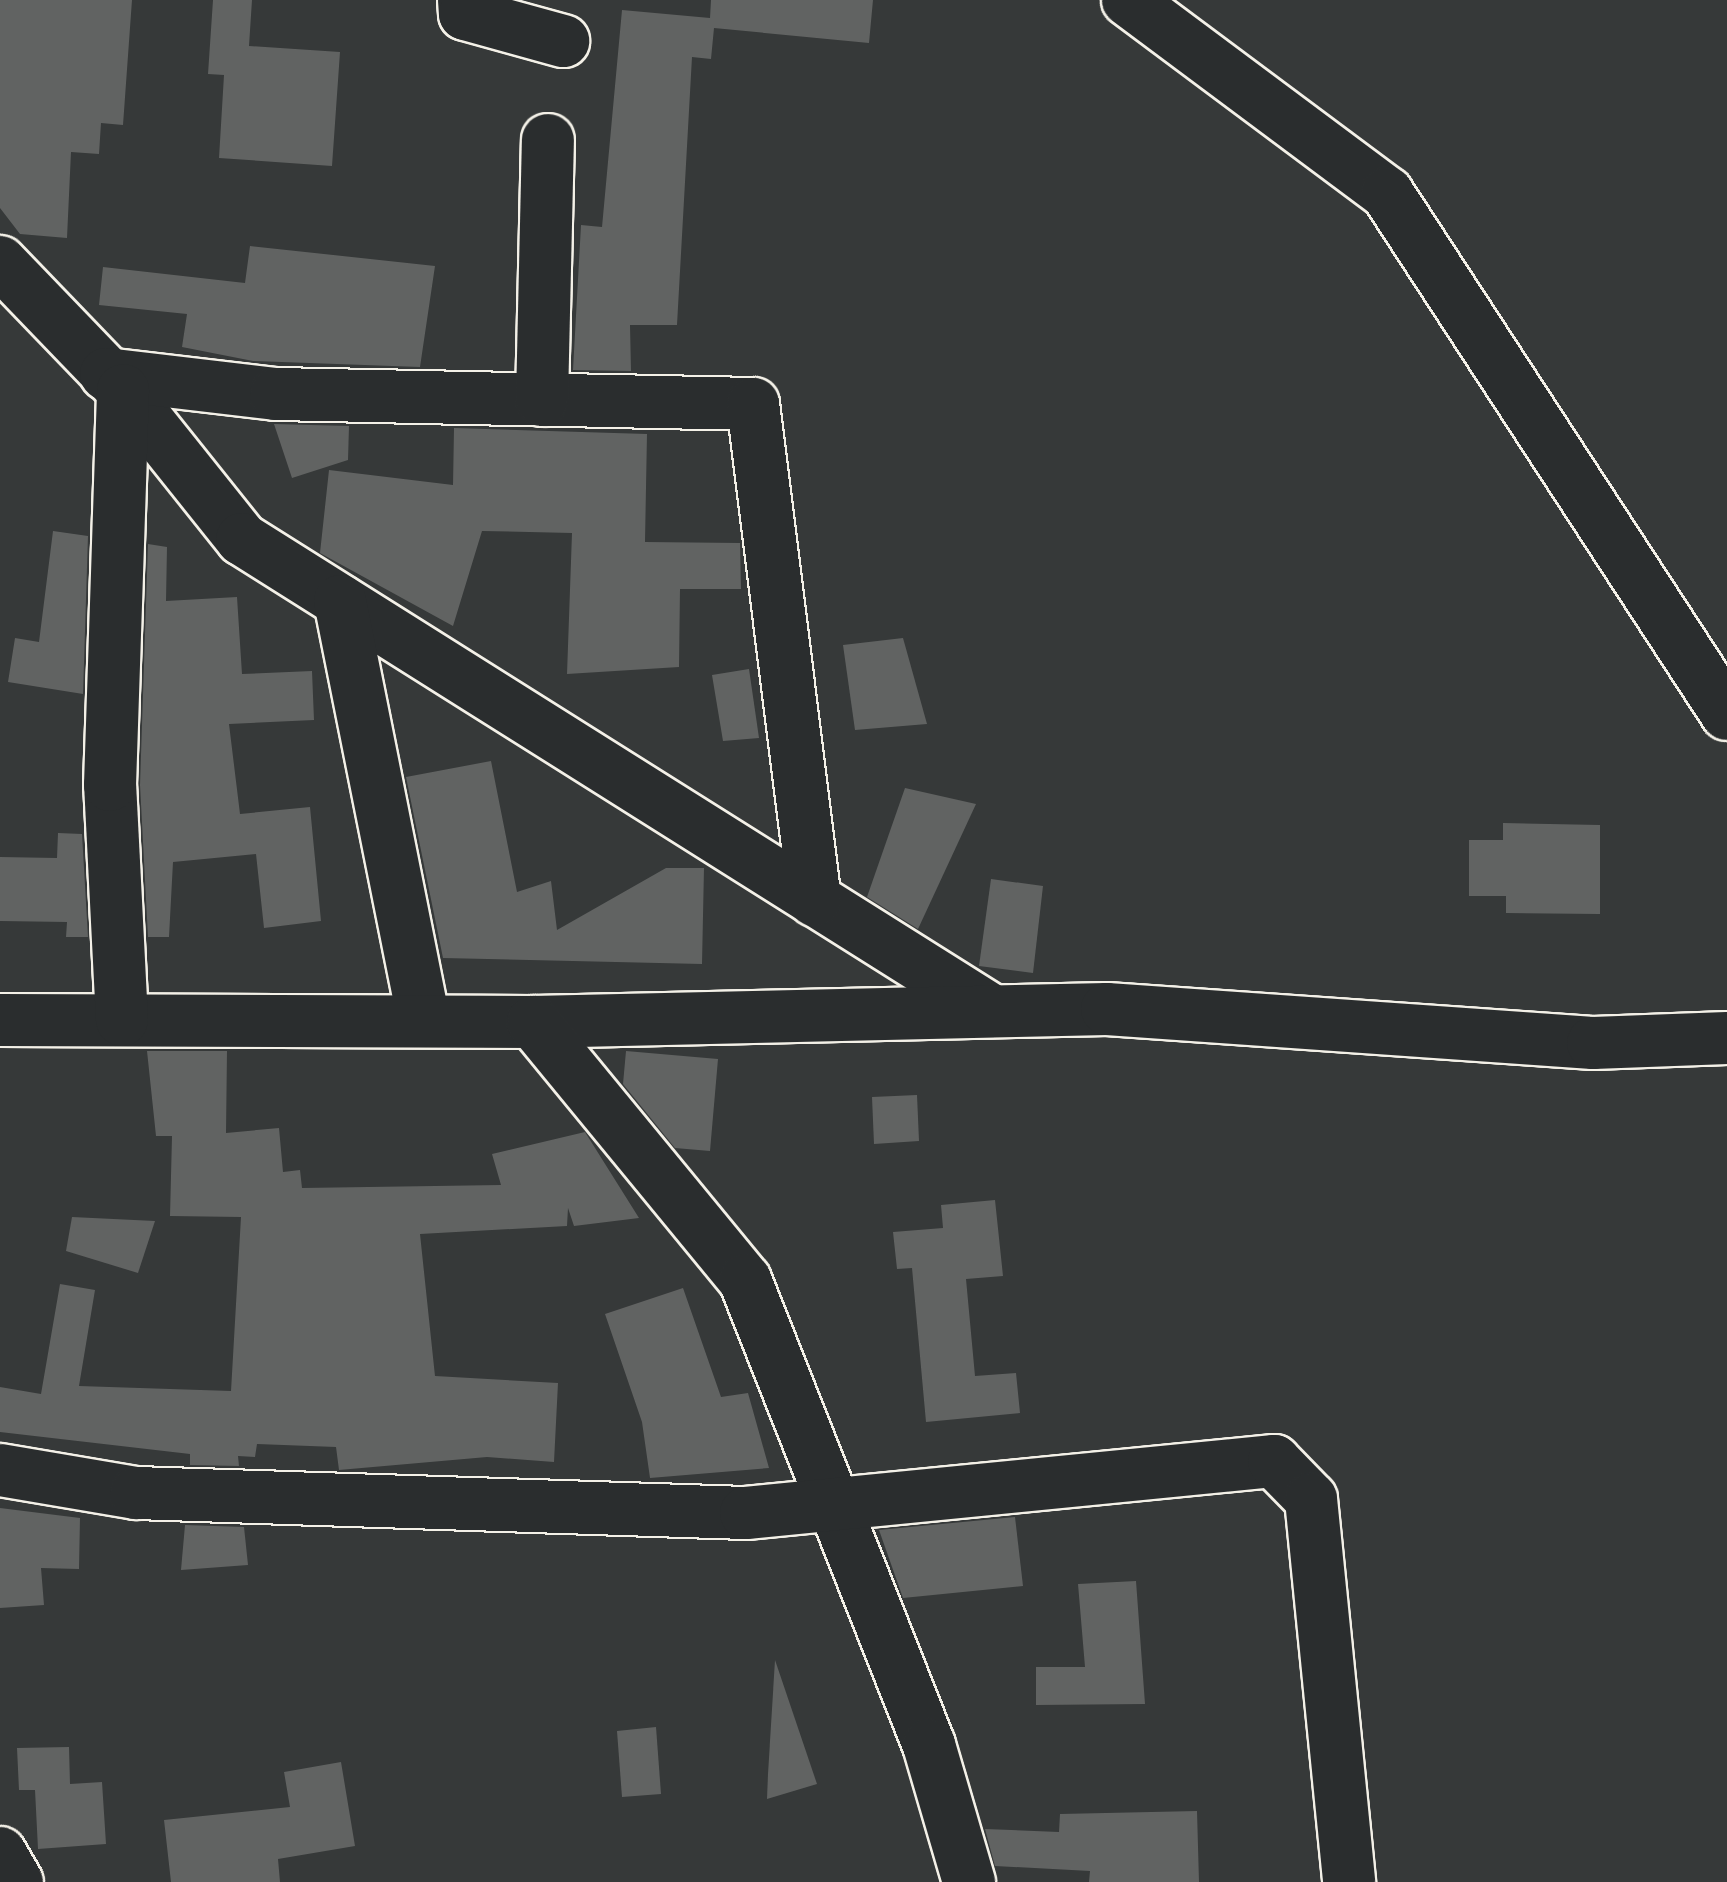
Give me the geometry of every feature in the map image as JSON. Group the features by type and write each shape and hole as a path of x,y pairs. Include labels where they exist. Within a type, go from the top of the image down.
{"street":[{"path":"464,0 465,14 563,41"},
{"path":"1128,0 1387,193 1727,714"},
{"path":"542,400 548,140"},
{"path":"0,262 18,303 115,382 242,539 992,1011"},
{"path":"115,382 276,394 753,404 814,900"},
{"path":"115,382 110,784 122,1020"},
{"path":"340,600 424,1021"},
{"path":"0,1020 533,1022 1107,1009 1593,1043 1727,1038"},
{"path":"533,1022 745,1280 929,1744 969,1882"},
{"path":"0,1470 136,1493 389,1506 838,1509 1274,1461 1311,1499 1349,1882"}],"building":[{"path":"0,0 132,0 123,125 101,123 99,154 71,152 67,238 20,234 0,208"},
{"path":"213,0 252,0 249,46 340,52 332,166 219,158 224,75 208,74"},
{"path":"711,0 873,0 869,43 714,28 711,59 692,57 677,325 630,325 631,371 573,370 581,225 602,227 622,10 710,18"},
{"path":"250,246 435,266 420,367 253,361 182,347 187,314 99,305 103,267 245,283"},
{"path":"274,424 349,426 348,460 292,478"},
{"path":"454,428 647,434 645,542 740,543 741,589 680,589 679,667 567,674 572,533 482,531 453,626 320,553 329,470 453,485"},
{"path":"53,531 88,536 83,694 8,682 15,638 39,642"},
{"path":"148,544 167,547 166,601 237,597 242,674 312,671 314,720 229,724 240,814 310,807 321,921 264,928 256,854 173,862 169,937 148,937 140,785"},
{"path":"903,638 927,724 855,730 843,645"},
{"path":"749,669 759,738 723,741 712,675"},
{"path":"491,761 517,892 551,881 557,930 666,868 704,868 702,964 443,958 406,777"},
{"path":"905,788 976,804 918,929 867,897"},
{"path":"1503,823 1600,825 1600,914 1506,913 1506,896 1469,896 1469,840 1503,840"},
{"path":"58,833 82,834 88,937 66,937 67,922 0,921 0,857 57,858"},
{"path":"991,879 1043,886 1033,973 979,966"},
{"path":"147,1051 227,1051 226,1133 279,1128 283,1172 300,1170 302,1188 501,1185 492,1154 585,1132 639,1218 574,1226 568,1208 567,1226 420,1234 435,1376 558,1383 554,1462 487,1457 339,1470 336,1447 257,1444 255,1457 238,1456 239,1466 190,1465 190,1454 0,1432 0,1387 41,1394 60,1284 95,1290 79,1386 231,1391 241,1217 170,1216 172,1136 156,1136"},
{"path":"626,1051 718,1059 710,1151 675,1148 623,1084"},
{"path":"917,1095 919,1141 874,1144 872,1097"},
{"path":"995,1200 1003,1276 966,1279 975,1376 1016,1373 1020,1413 926,1422 912,1268 897,1269 893,1232 943,1228 941,1205"},
{"path":"72,1217 155,1221 138,1273 66,1251"},
{"path":"683,1288 721,1397 748,1393 769,1468 650,1478 642,1422 605,1314"},
{"path":"0,1508 80,1518 79,1569 41,1568 44,1605 0,1608"},
{"path":"1015,1517 1023,1586 903,1598 879,1530"},
{"path":"185,1525 244,1527 248,1565 181,1570"},
{"path":"1136,1581 1145,1704 1036,1705 1036,1667 1085,1667 1078,1584"},
{"path":"775,1660 817,1784 767,1799 768,1774"},
{"path":"656,1727 661,1794 622,1797 617,1731"},
{"path":"69,1747 70,1784 102,1782 106,1844 38,1849 35,1790 19,1790 17,1748"},
{"path":"341,1762 355,1846 278,1859 280,1882 171,1882 164,1820 290,1807 284,1772"},
{"path":"1197,1811 1199,1882 1089,1882 1090,1871 995,1866 985,1829 1059,1832 1060,1814"}]}
